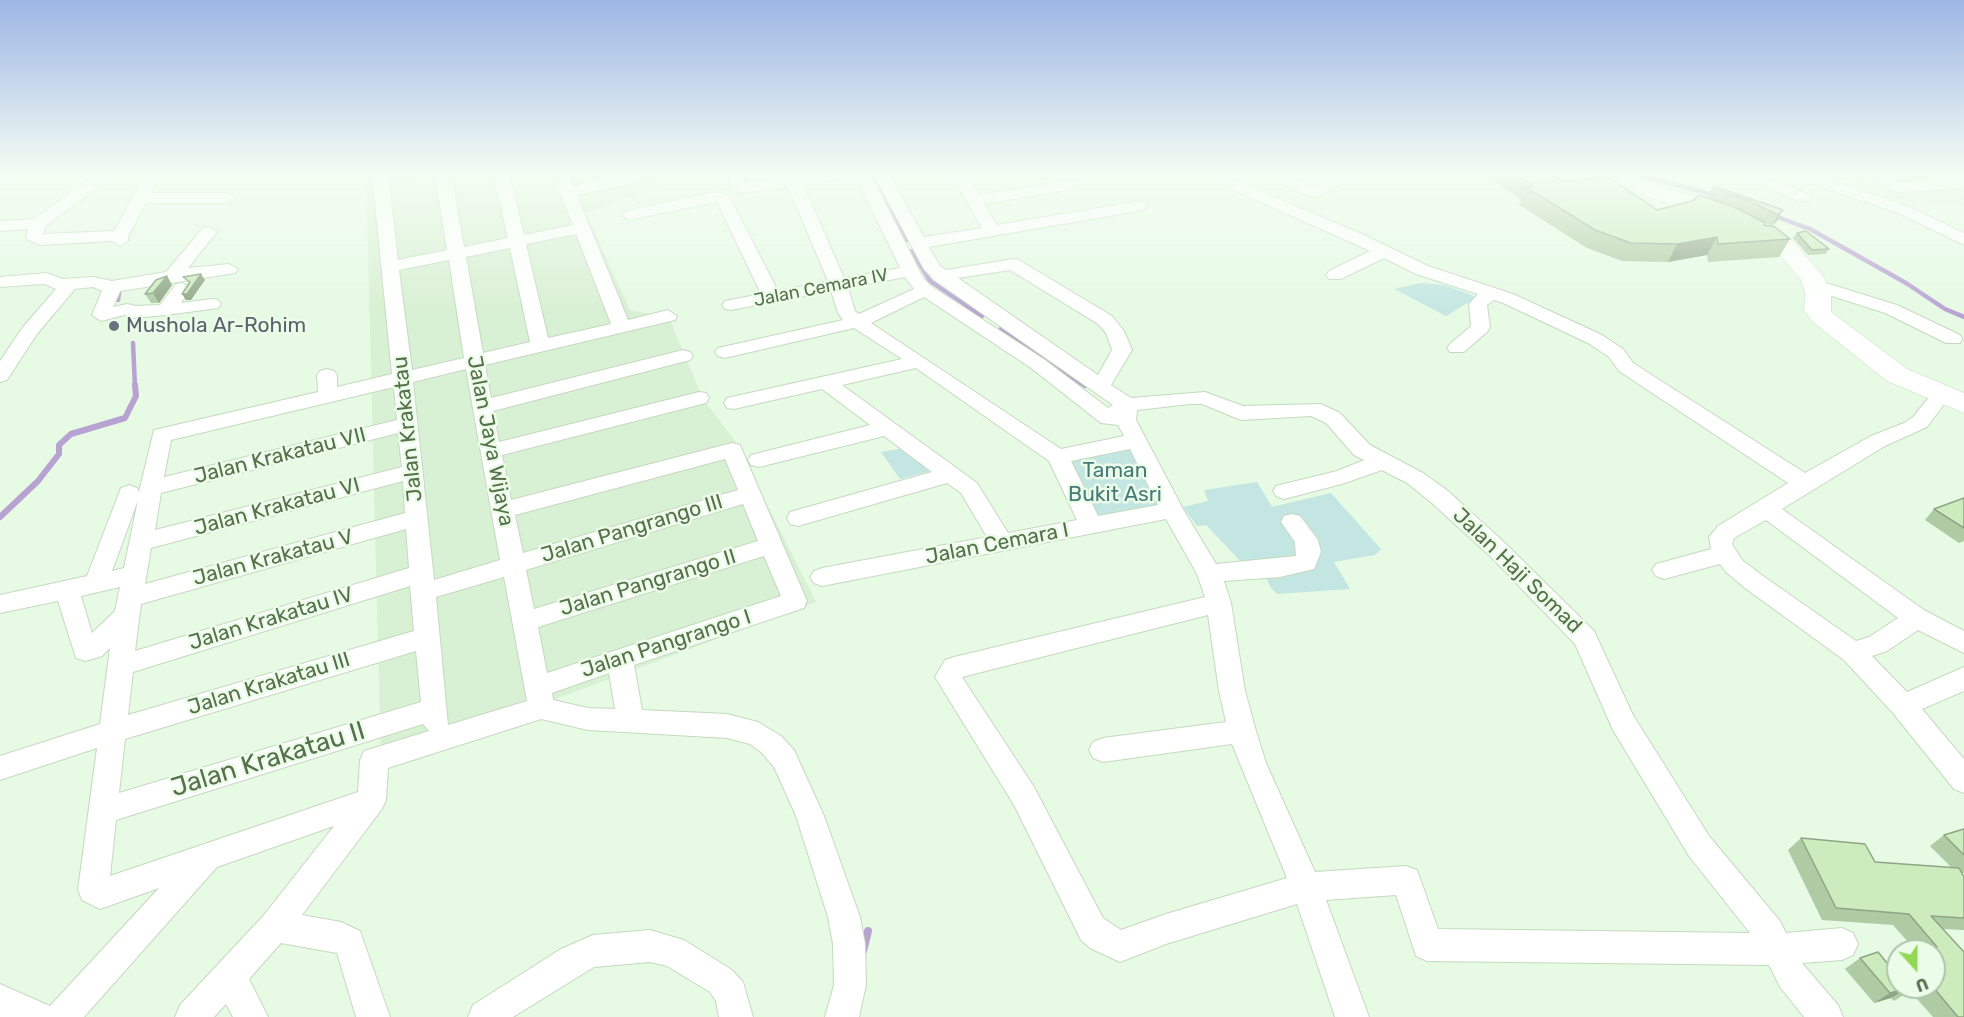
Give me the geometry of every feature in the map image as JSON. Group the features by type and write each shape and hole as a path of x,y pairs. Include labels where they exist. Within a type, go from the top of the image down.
{"street":[{"path":"0,226 38,224 43,220"},
{"path":"38,224 34,236 36,240 120,239 129,220"},
{"name":"Jalan Krakatau","path":"384,220 404,380 437,740"},
{"name":"Jalan Jaya Wijaya","path":"451,220 482,406 539,697"},
{"path":"512,220 541,347"},
{"path":"578,220 622,327"},
{"path":"732,220 772,297"},
{"path":"808,220 838,285 847,313 857,322 920,361 1059,457 1091,526"},
{"path":"886,220 911,271 925,290 990,321 1101,385 1125,421 1172,510 1209,573 1219,603 1232,691 1252,763 1306,887 1352,1017"},
{"path":"908,220 933,269 940,276 1038,364 1125,421"},
{"path":"985,220 992,231"},
{"path":"921,243 1054,220"},
{"path":"1312,220 1434,275 1491,293 1595,339 1616,352 1626,367 1804,483"},
{"path":"1738,220 1774,238 1804,266 1816,285 1817,310 1822,317 1892,371 1964,404"},
{"path":"1925,220 1964,240"},
{"path":"389,267 581,228"},
{"path":"166,310 177,282 209,232"},
{"path":"1335,275 1383,252"},
{"path":"940,276 1013,264 1105,320 1115,332 1122,350 1119,359 1101,385"},
{"path":"0,282 47,278 54,280 56,284 93,282 111,286 177,282 206,270 229,269"},
{"name":"Jalan Cemara IV","path":"731,305 911,271"},
{"path":"5,368 70,284"},
{"path":"1816,285 1892,309 1953,339"},
{"path":"111,286 110,296 101,315 127,309 134,312 212,304"},
{"path":"725,352 857,322 925,290"},
{"path":"1457,348 1481,327 1478,304 1491,293"},
{"path":"96,583 140,491 161,435 327,386 404,380 669,316"},
{"path":"482,406 683,356"},
{"path":"734,403 828,384 920,361"},
{"path":"828,384 969,488 1002,543"},
{"path":"1941,395 1920,422 1878,441 1804,483 1721,537 1720,545 1725,554 1754,582 1853,653 1902,705 1964,780"},
{"path":"491,451 699,398"},
{"name":"Jalan Haji Somad","path":"1059,457 1125,421 1205,398 1241,413 1314,409 1333,418 1362,450 1415,478 1440,497 1576,626 1585,638 1605,687 1623,722 1699,846 1769,932 1791,976 1826,1017"},
{"name":"Jalan Krakatau VII","path":"140,491 408,424"},
{"path":"759,460 887,428"},
{"path":"503,510 732,450 772,545"},
{"path":"1284,491 1342,477 1383,461"},
{"name":"Jalan Krakatau VI","path":"141,542 413,471"},
{"path":"798,518 951,474"},
{"path":"140,491 141,542 119,666 93,890 100,894 372,800"},
{"name":"Jalan Pangrango III","path":"514,565 750,494"},
{"path":"1767,508 1915,617 1964,643"},
{"name":"Jalan Cemara I","path":"822,578 1172,510"},
{"name":"Jalan Krakatau V","path":"0,603 96,583 130,596 417,518"},
{"path":"1209,573 1280,568 1306,563 1309,552 1306,540 1292,522"},
{"name":"Jalan Pangrango I","path":"374,760 437,740 539,697 620,659 795,601 772,545"},
{"name":"Jalan Pangrango II","path":"525,621 772,545"},
{"path":"1664,570 1725,554"},
{"path":"423,582 514,565"},
{"name":"Jalan Krakatau IV","path":"119,666 423,582"},
{"path":"67,589 85,651 93,649 130,596"},
{"path":"1219,603 954,667 948,677 1024,796 1092,929 1101,937 1120,946 1167,929 1306,887 1406,880 1427,945 1779,950 1842,944"},
{"path":"1853,653 1878,644 1904,629 1915,617"},
{"name":"Jalan Krakatau III","path":"0,768 111,732 428,637"},
{"path":"620,659 630,721"},
{"path":"1902,705 1941,691 1964,678"},
{"path":"539,697 579,718 727,726 758,734 771,744 784,759 810,816 844,917 849,944 850,985 842,1017"},
{"name":"Jalan Krakatau II","path":"101,812 435,709"},
{"path":"192,1017 275,926 372,800 374,726"},
{"path":"1103,750 1242,731"},
{"path":"62,1017 207,857"},
{"path":"275,926 341,938 349,942 373,1017"},
{"path":"485,1017 522,991 583,956 616,947 650,946 673,951 721,981 731,994 735,1017"},
{"path":"230,977 251,1017"},
{"path":"0,1000 38,1017"}],"shaded area":[{"path":"367,220 589,220 630,310 669,318 703,399 735,441 816,602 381,764"}],"green space":[{"path":"1421,283 1445,285 1477,297 1446,316 1394,289"},
{"name":"Taman Bukit Asri","path":"1138,440 1172,510 1091,526 1058,457"},
{"path":"905,448 931,471 900,479 881,452"},
{"path":"1257,482 1272,507 1331,493 1381,549 1375,555 1334,562 1350,589 1277,594 1271,588 1261,568 1246,567 1206,525 1197,526 1183,507 1208,501 1204,490"}],"building":[{"path":"1580,220 1761,220 1766,223 1764,225 1775,227 1790,239 1718,244 1717,237 1677,244 1631,243 1595,230"},
{"path":"1806,231 1829,249 1812,250 1797,233"},
{"path":"201,274 187,294 182,294 190,282 183,277"},
{"path":"167,276 153,293 145,294 156,280"},
{"path":"1964,498 1964,528 1934,509"},
{"path":"1964,829 1964,855 1944,835"},
{"path":"1801,838 1865,844 1875,862 1959,868 1964,877 1964,918 1931,916 1964,952 1964,1017 1958,1017 1943,999 1946,999 1946,939 1930,939 1909,914 1836,908"},
{"path":"1878,952 1886,962 1886,988 1860,958"}],"waterway":[{"path":"897,220 907,240"},
{"path":"1787,220 1810,229 1906,283 1945,309 1964,317"},
{"path":"912,251 930,281 982,316"},
{"path":"118,300 120,287"},
{"path":"1001,329 1085,386"},
{"path":"133,343 135,387"},
{"path":"0,517 38,481 59,454 59,445 71,434 125,418 136,396 135,385"},
{"path":"863,951 868,931"}],"place":[{"name":"Mushola Ar-Rohim","path":"114,326"}]}
